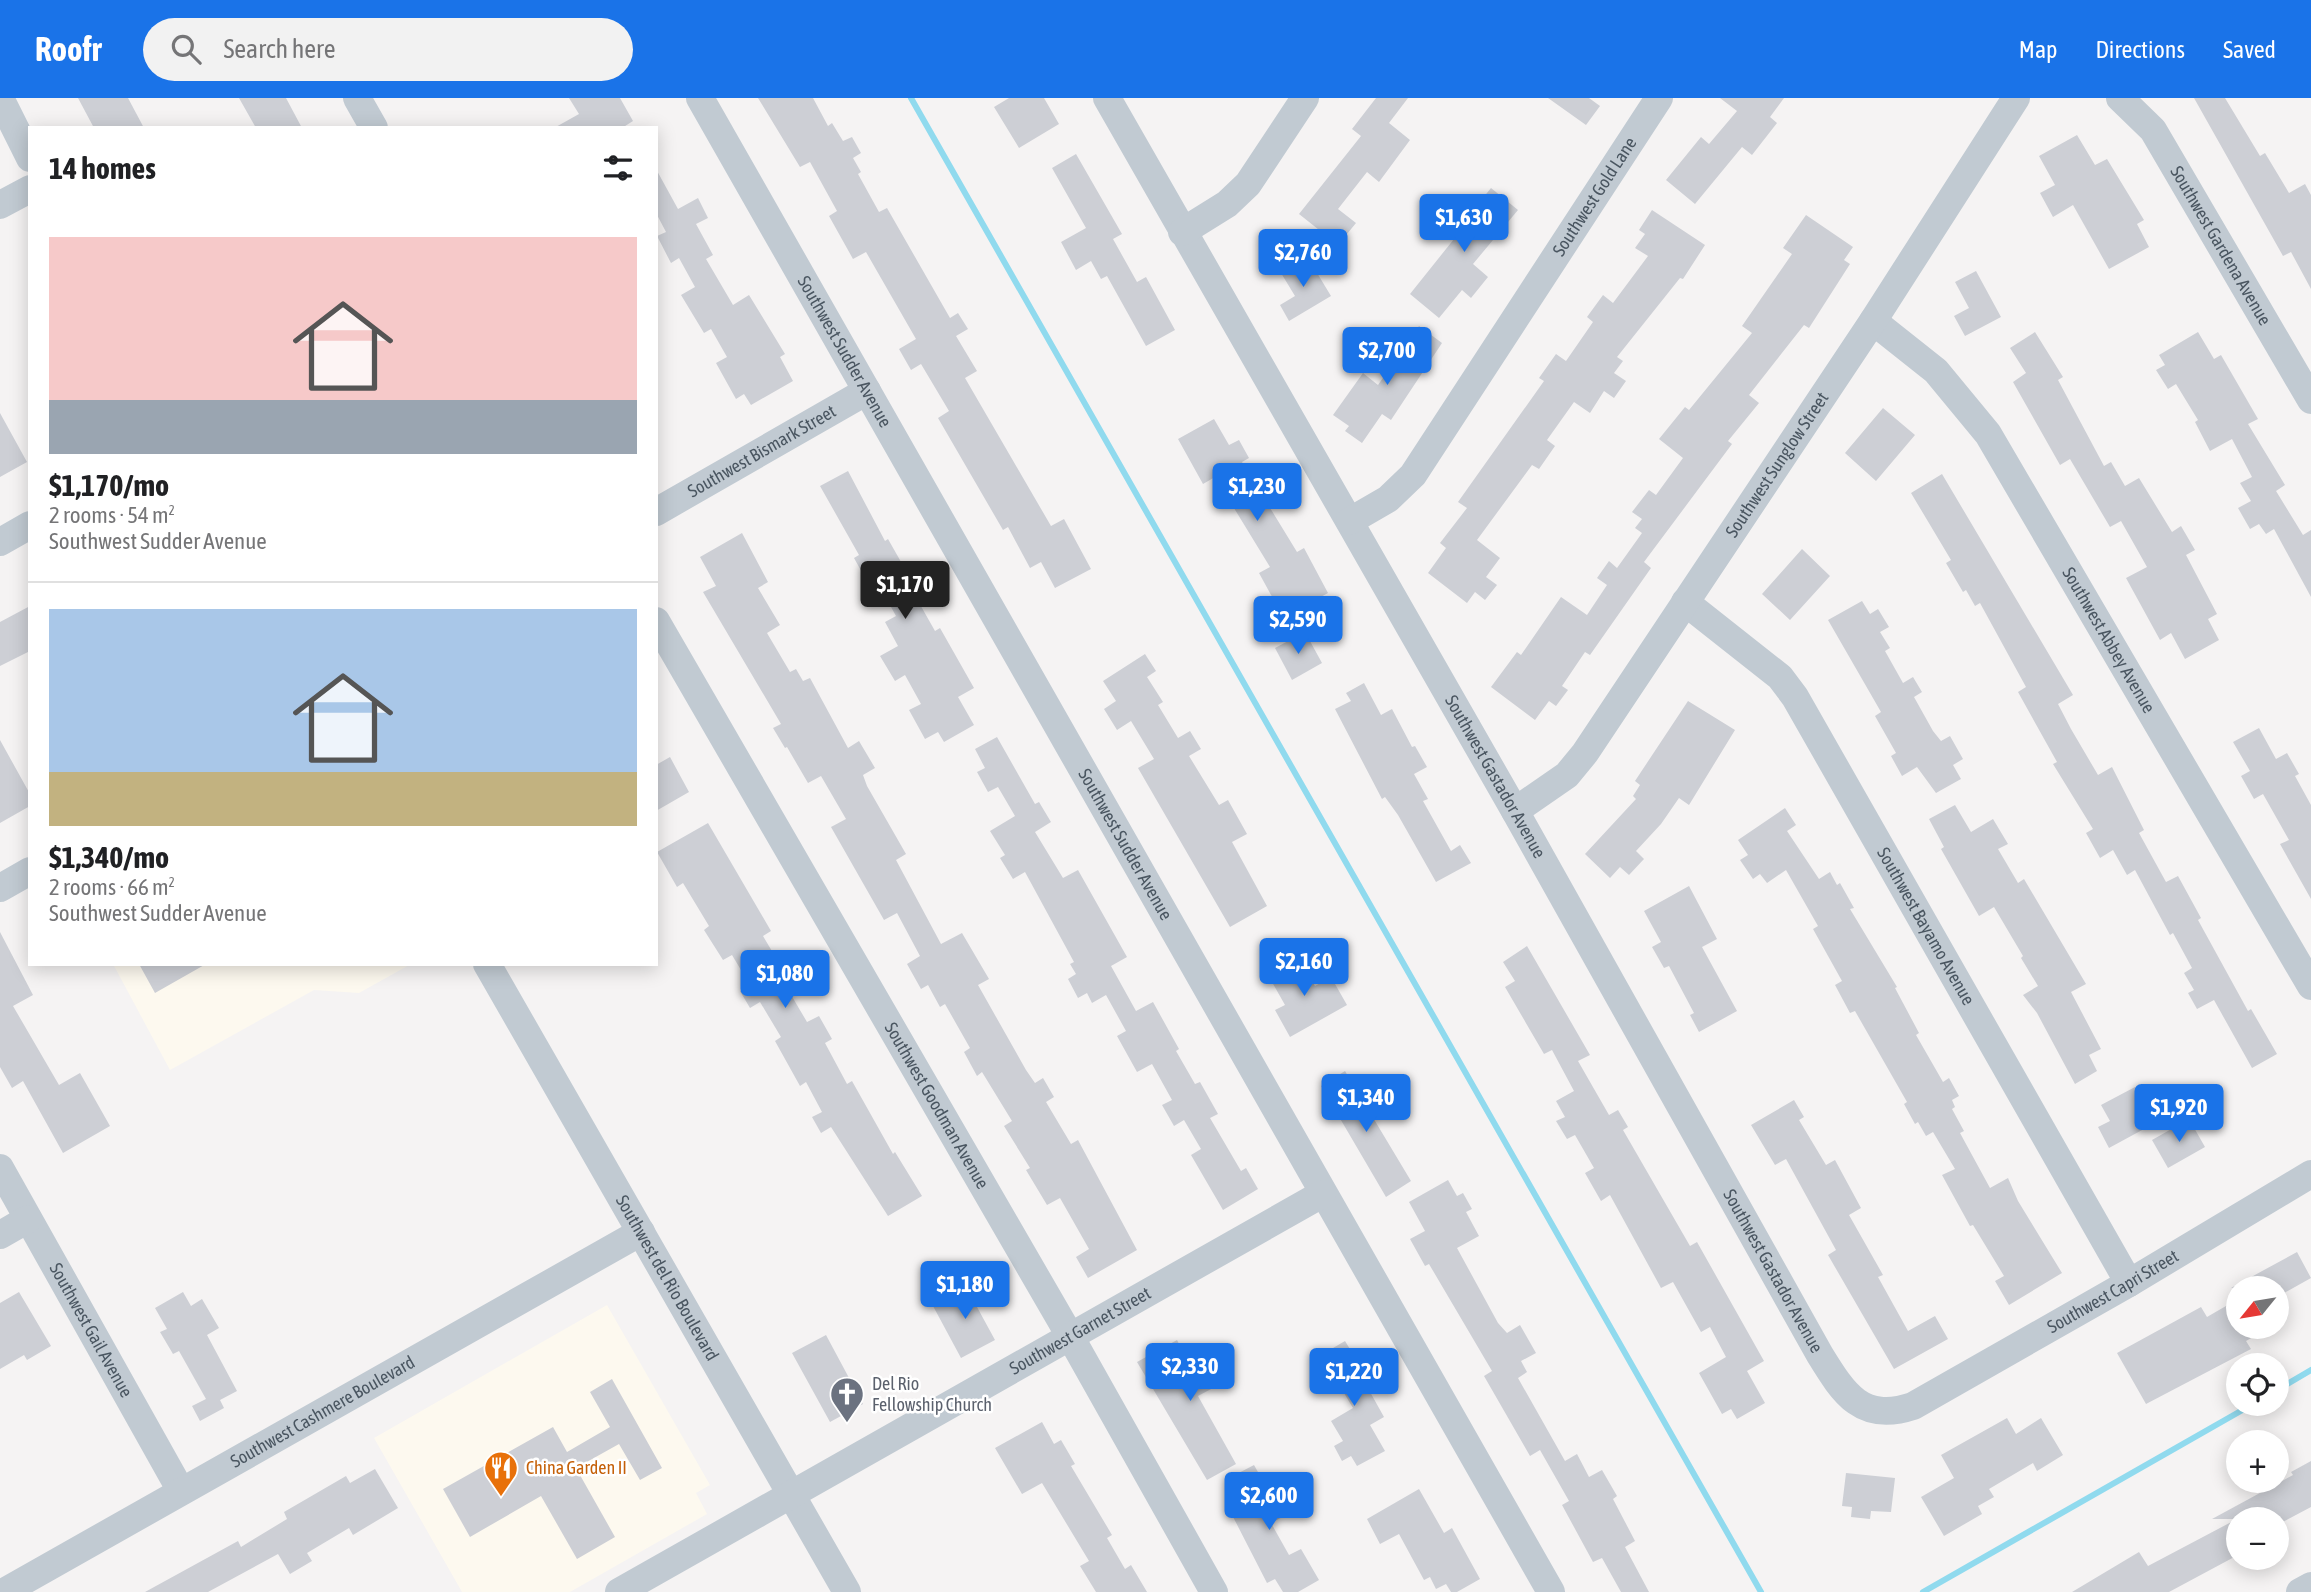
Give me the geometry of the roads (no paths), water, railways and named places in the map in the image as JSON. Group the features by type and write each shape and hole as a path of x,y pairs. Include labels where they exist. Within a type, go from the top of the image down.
{"street":[{"path":"0,98 28,154"},
{"path":"357,98 373,126"},
{"name":"Southwest Sudder Avenue","path":"700,98 1551,1592"},
{"name":"Southwest Gastador Avenue","path":"1107,98 1515,811 1837,1383 1849,1396 1872,1410 1898,1411 1913,1406"},
{"path":"1182,232 1227,204 1248,184 1305,98"},
{"name":"Southwest Gold Lane","path":"1350,521 1388,499 1413,475 1659,98"},
{"name":"Southwest Sunglow Street","path":"1515,811 1567,775 1873,321 2016,98"},
{"name":"Southwest Gardena Avenue","path":"2120,98 2153,130 2311,400"},
{"path":"0,205 28,190"},
{"name":"Southwest Abbey Avenue","path":"1873,321 1936,371 1988,434 2311,986"},
{"name":"Southwest Bismark Street","path":"658,512 867,391"},
{"path":"0,542 28,526"},
{"name":"Southwest Bayamo Avenue","path":"1685,602 1780,677 1796,697 2129,1283"},
{"name":"Southwest Goodman Avenue","path":"658,624 1070,1336 1214,1592"},
{"path":"0,888 28,872"},
{"name":"Southwest del Rio Boulevard","path":"488,966 846,1592"},
{"name":"Southwest Gail Avenue","path":"0,1168 181,1491"},
{"name":"Southwest Capri Street","path":"1913,1406 2129,1283 2311,1174"},
{"name":"Southwest Garnet Street","path":"619,1592 1322,1194"},
{"path":"0,1235 28,1219"},
{"name":"Southwest Cashmere Boulevard","path":"4,1592 641,1232"},
{"path":"2300,1592 2311,1586"}],"waterway":[{"path":"911,98 1761,1592"},
{"path":"2289,1383 2311,1370"},
{"path":"1923,1592 2232,1416"}],"place":[{"name":"Del Rio Fellowship Church","path":"847,1424"},
{"name":"China Garden II","path":"501,1498"}]}
